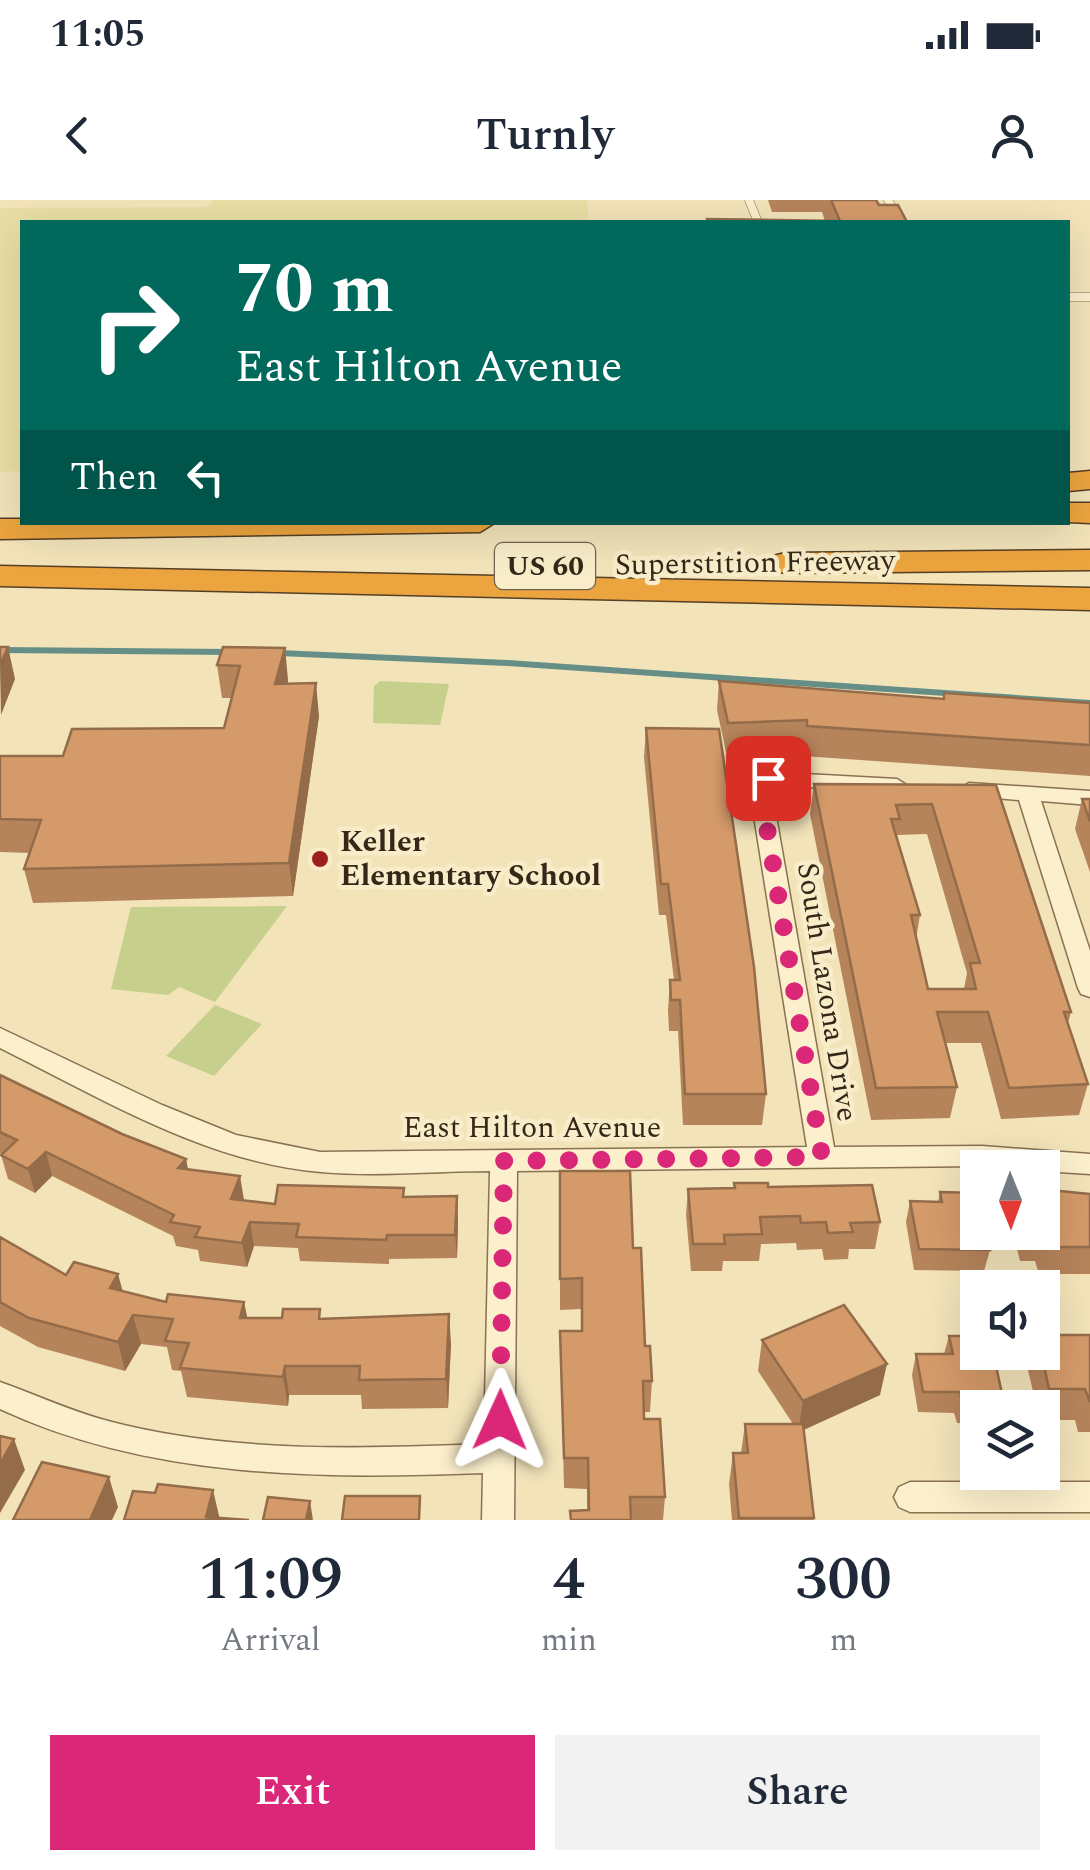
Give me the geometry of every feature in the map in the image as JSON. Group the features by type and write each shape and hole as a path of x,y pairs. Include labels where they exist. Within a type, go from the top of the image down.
{"highway":[{"name":"US 60","path":"0,529 301,525"},
{"name":"Superstition Freeway","path":"0,574 1090,560"},
{"path":"0,574 1090,599"}],"street":[{"name":"South Lazona Drive","path":"822,1157 765,816 768,778 916,787"},
{"path":"953,789 1090,798"},
{"path":"1028,794 1090,988"},
{"name":"East Hilton Avenue","path":"0,1036 153,1112 232,1144 320,1162 982,1156 1090,1164"},
{"path":"498,1520 504,1161"},
{"path":"0,1395 75,1426 261,1457 360,1464 499,1458"},
{"path":"910,1497 1090,1498"}],"shaded area":[{"path":"214,200 587,200 589,220 20,220 20,471 0,472 0,208 207,207"}],"green space":[{"path":"380,681 449,684 440,725 373,723 374,686"},
{"path":"287,906 215,1002 179,987 168,995 111,989 131,907"},
{"path":"215,1005 262,1024 214,1076 166,1056"}],"building":[{"path":"831,200 876,200 879,205 898,205 906,220 840,220"},
{"path":"0,647 8,647 0,665"},
{"path":"223,647 285,648 275,684 316,683 289,863 24,869 41,820 0,819 0,756 63,756 72,729 224,728 240,666 217,665"},
{"path":"719,681 944,699 944,693 1090,703 1090,745 807,726 807,720 728,723"},
{"path":"646,728 719,729 754,967 766,1094 685,1094 680,1000 671,1000 670,980 680,980 668,884 661,884"},
{"path":"814,784 996,785 1071,1012 1064,1012 1088,1084 1009,1088 988,1012 937,1012 957,1087 876,1088","holes":["932,804 980,963 970,963 976,989 928,989 911,915 920,915 891,819 900,819 896,805"]},
{"path":"1082,799 1090,799 1090,821"},
{"path":"0,1075 122,1134 186,1159 178,1168 240,1176 231,1199 275,1204 278,1185 404,1188 403,1197 457,1196 455,1235 387,1235 386,1240 296,1237 299,1224 250,1222 242,1243 195,1237 200,1227 170,1222 174,1215 46,1152 28,1169 1,1155 17,1140 0,1132"},
{"path":"560,1171 630,1171 633,1248 641,1248 645,1346 650,1346 652,1381 643,1381 644,1419 660,1419 665,1497 630,1497 631,1520 571,1520 570,1511 589,1510 588,1458 564,1458 560,1331 582,1331 582,1278 560,1279"},
{"path":"734,1183 768,1183 768,1187 872,1185 880,1222 850,1223 853,1232 828,1233 826,1222 801,1223 800,1216 760,1217 762,1234 724,1235 725,1244 693,1244 688,1189 735,1188"},
{"path":"1060,1191 1090,1194 1090,1247 1060,1247"},
{"path":"940,1192 960,1193 960,1250 919,1249 910,1201 942,1202"},
{"path":"0,1237 66,1275 74,1262 118,1274 110,1288 166,1302 168,1294 244,1302 240,1318 282,1318 283,1309 320,1309 319,1319 449,1314 446,1379 359,1380 360,1366 285,1366 283,1377 180,1368 189,1343 165,1341 173,1319 133,1315 118,1342 29,1318 0,1302"},
{"path":"844,1305 887,1364 803,1401 762,1340"},
{"path":"1060,1335 1090,1335 1090,1402 1085,1389 1049,1389 1045,1370 1060,1370"},
{"path":"949,1336 960,1336 960,1370 997,1370 1001,1390 923,1392 916,1354 953,1354"},
{"path":"745,1424 803,1424 814,1518 739,1518 733,1453 748,1453"},
{"path":"0,1436 14,1439 0,1464"},
{"path":"42,1462 109,1477 90,1520 13,1520"},
{"path":"158,1484 213,1490 206,1517 249,1520 124,1520 133,1491 155,1493"},
{"path":"345,1496 420,1496 419,1520 342,1520"},
{"path":"268,1497 310,1501 306,1520 263,1520"}],"waterway":[{"path":"0,650 230,652"},
{"path":"279,653 507,663 1090,703"}],"place":[{"name":"Keller Elementary School","path":"320,859"}],"route":[{"path":"500,1420 504,1161 822,1157 765,816 768,778"}]}
